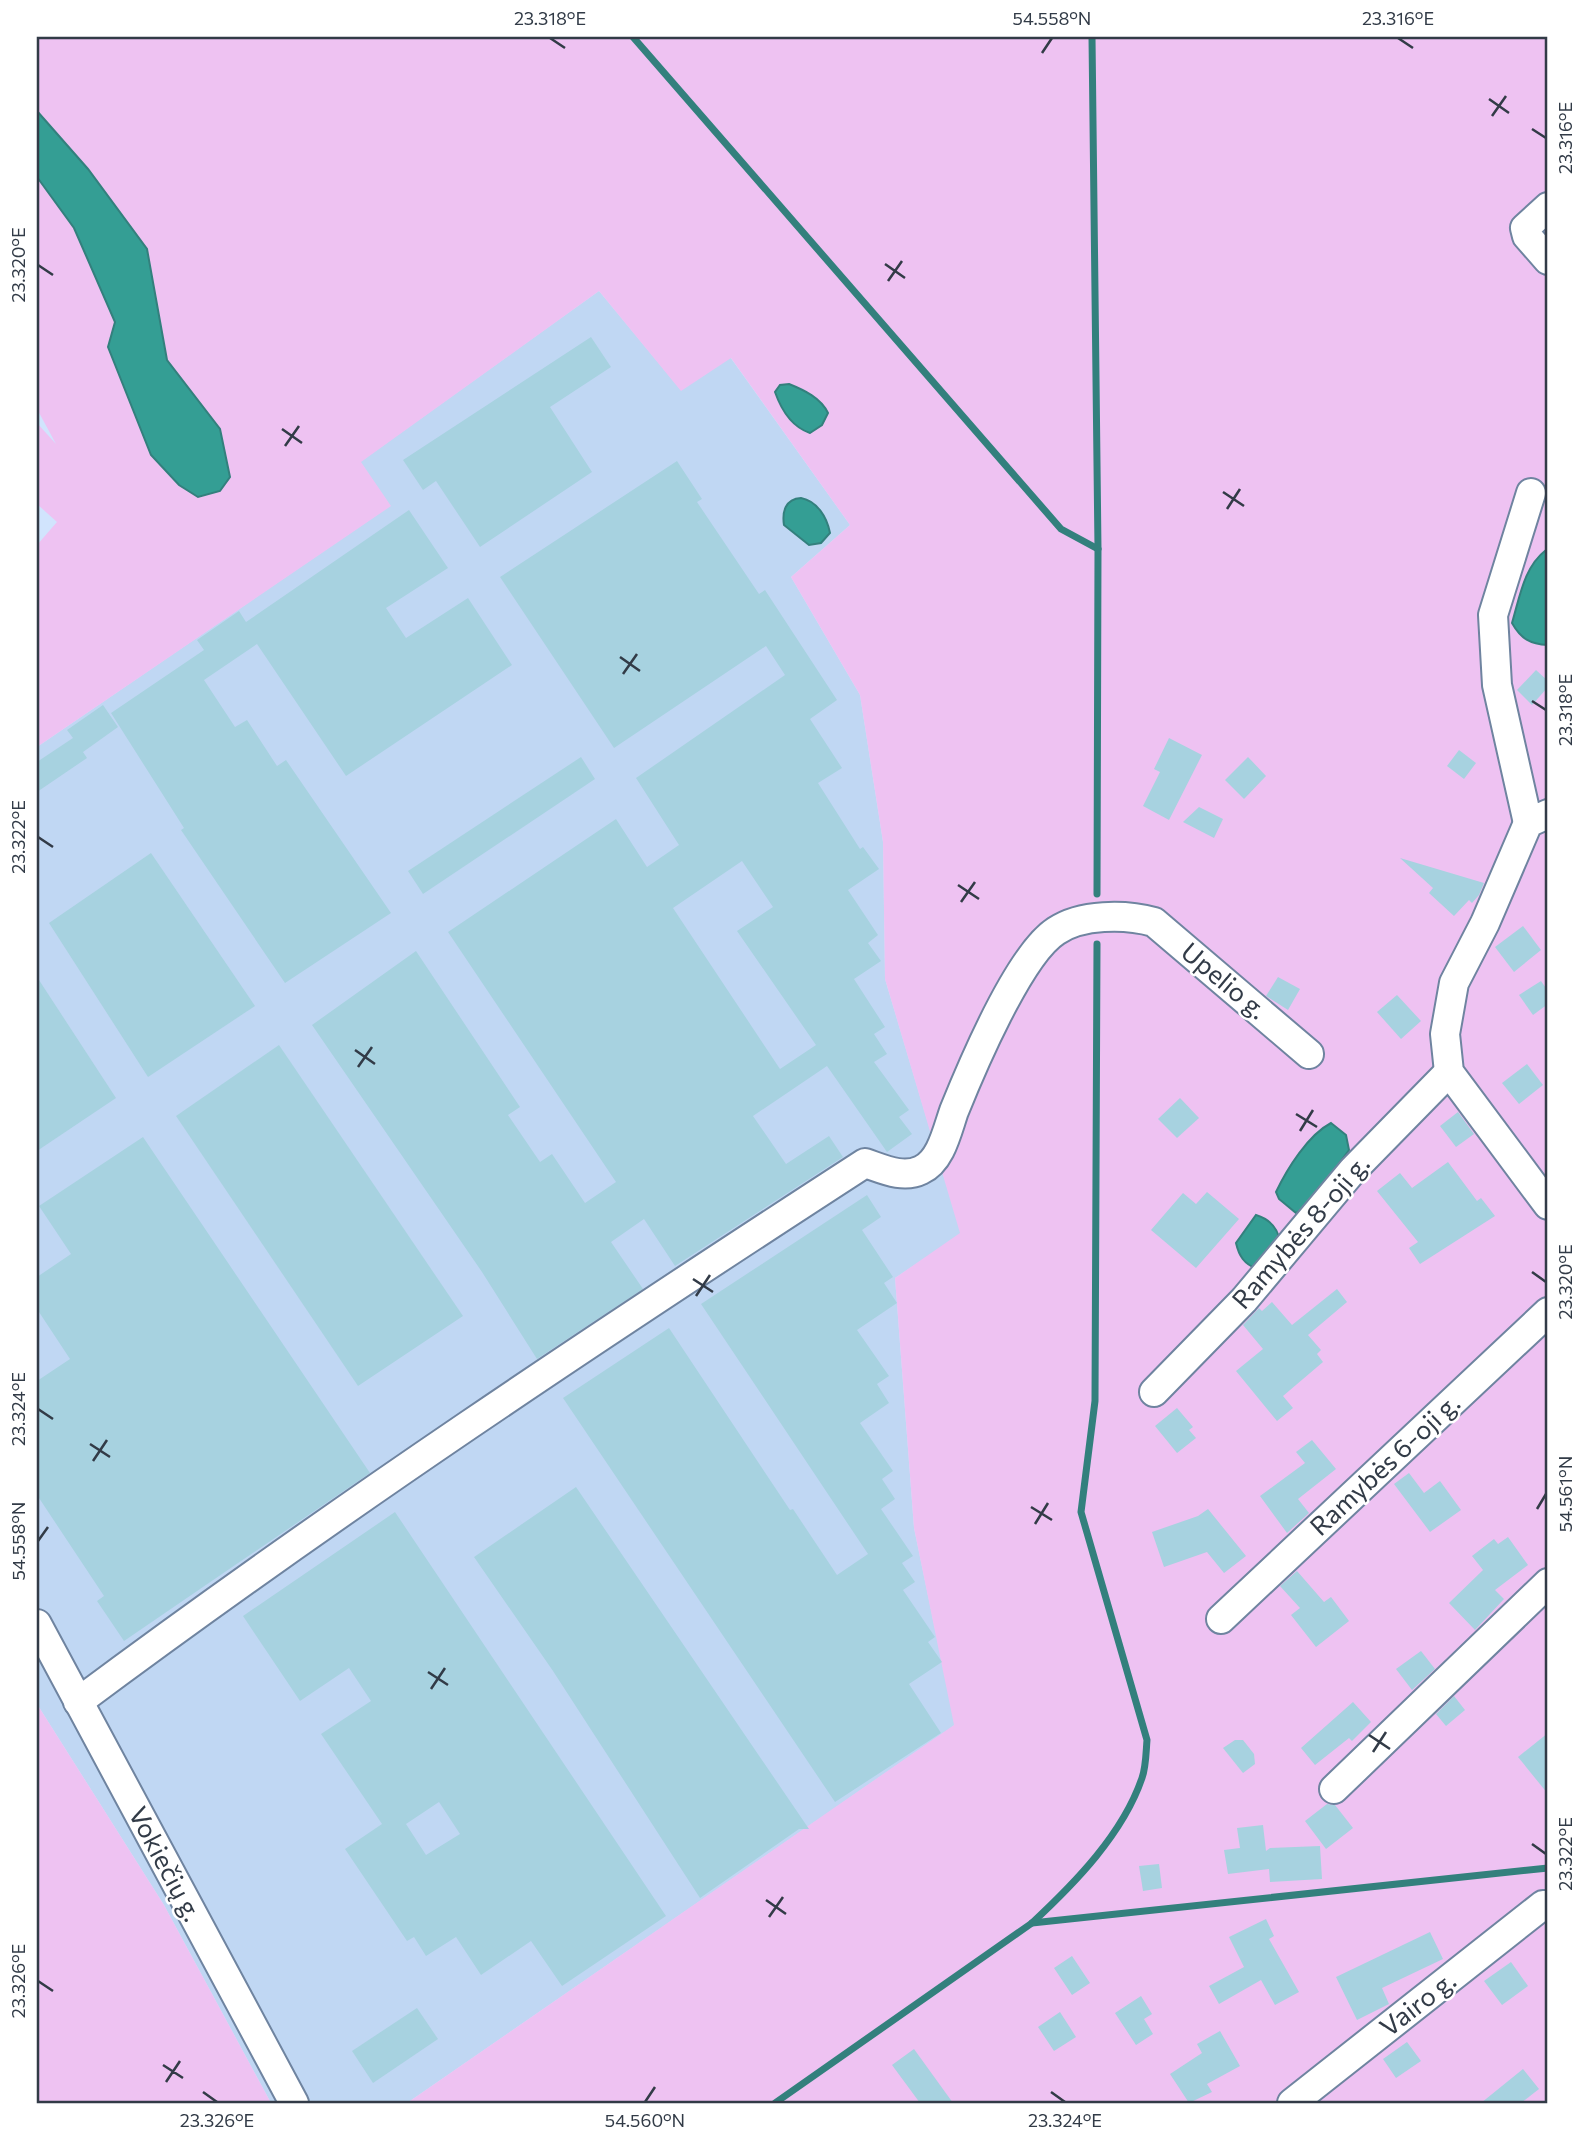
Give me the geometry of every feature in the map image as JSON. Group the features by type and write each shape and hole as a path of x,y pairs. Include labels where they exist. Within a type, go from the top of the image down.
{"street":[{"path":"1548,207 1525,228 1527,236 1548,260"},
{"path":"1531,493 1493,615 1497,685 1538,819 1454,983 1445,1034 1449,1072 1548,1205"},
{"name":"Upelio g.","path":"78,1702 255,1570 652,1301 865,1163 904,1175 921,1170 934,1162 960,1096 1008,997 1036,950 1054,932 1076,921 1135,916 1154,922 1309,1054"},
{"name":"Ramybės 8-oji g.","path":"1154,1392 1244,1300 1353,1170 1449,1072"},
{"name":"Ramybės 6-oji g.","path":"1221,1619 1548,1312"},
{"path":"1334,1789 1548,1583"},
{"name":"Vokiečių g.","path":"37,1624 294,2103"},
{"name":"Vairo g.","path":"1292,2103 1543,1905"}],"shaded area":[{"path":"37,37 1548,37 1548,2103 407,2103 954,1725 914,1528 895,1278 960,1233 885,979 883,842 860,695 791,577 850,525 731,358 681,391 599,291 361,462 391,506 37,747 37,545 57,522 37,504 37,423 56,444 37,409 37,177 74,228 115,322 108,347 151,455 220,429 167,360 147,249 88,169 37,111"},
{"path":"37,111 88,169 147,249 167,360 220,429 230,477 220,491 198,497 179,485 151,455 108,347 115,322 74,228 37,177"},
{"path":"599,291 681,390 730,357 850,525 791,577 860,695 883,842 885,979 961,1234 895,1278 914,1528 955,1725 407,2103 271,2103 164,1905 37,1704 37,747 390,506 360,462"},
{"path":"789,384 817,399 828,413 822,425 810,433 793,422 777,398 775,392 780,385"},
{"path":"801,498 812,502 826,521 830,533 821,543 809,545 784,525 786,507 791,501"},
{"path":"1546,550 1548,645 1527,640 1512,623 1528,573"},
{"path":"1331,1123 1346,1135 1349,1150 1309,1205 1296,1213 1279,1199 1276,1192 1306,1144"},
{"path":"1256,1215 1272,1225 1280,1242 1257,1269 1243,1259 1236,1243"},
{"path":"37,1704 164,1905 271,2103 37,2103"}],"building":[{"path":"591,337 611,367 550,407 592,472 480,547 436,481 423,490 403,460"},
{"path":"677,461 702,499 697,502 759,594 765,590 837,700 810,719 842,768 818,783 860,849 863,847 879,869 848,890 878,935 868,943 881,961 854,979 885,1027 874,1034 887,1054 874,1062 909,1110 899,1117 912,1134 887,1152 827,1066 753,1116 786,1164 829,1136 843,1157 675,1266 644,1219 611,1242 643,1289 537,1359 482,1272 312,1025 416,951 520,1107 508,1115 540,1162 552,1154 585,1203 616,1182 448,932 616,819 647,867 679,845 636,778 785,675 766,646 614,748 500,577","holes":["742,861 773,907 737,931 816,1045 780,1069 673,908"]},
{"path":"409,510 448,568 386,608 406,638 468,598 512,665 346,776 257,644 204,680 235,727 247,720 277,766 286,760 391,913 285,983 181,830 184,828 111,713 204,650 197,640 239,611 246,622"},
{"path":"1536,670 1548,681 1548,687 1532,705 1517,690"},
{"path":"103,705 118,727 83,752 87,758 37,792 37,762 73,738 67,730"},
{"path":"1169,738 1202,755 1169,820 1143,806 1160,772 1154,769"},
{"path":"1459,750 1476,763 1464,779 1447,766"},
{"path":"581,757 595,779 423,894 408,871"},
{"path":"1248,757 1266,776 1244,799 1225,780"},
{"path":"1199,807 1223,819 1214,838 1183,822"},
{"path":"151,853 255,1006 148,1077 49,923"},
{"path":"1400,858 1484,883 1472,903 1469,900 1454,916 1429,893 1433,888"},
{"path":"1523,926 1541,950 1514,972 1495,947"},
{"path":"37,977 116,1098 37,1151"},
{"path":"1278,977 1300,989 1288,1010 1266,996"},
{"path":"1541,981 1548,991 1548,1004 1533,1015 1519,995"},
{"path":"1397,995 1421,1021 1401,1039 1377,1012"},
{"path":"279,1045 463,1316 358,1386 176,1116"},
{"path":"1527,1064 1543,1085 1519,1104 1502,1083"},
{"path":"1180,1098 1199,1118 1177,1138 1158,1119"},
{"path":"1458,1112 1474,1134 1456,1147 1440,1126"},
{"path":"143,1137 370,1473 124,1641 97,1601 104,1596 37,1495 37,1381 70,1359 37,1309 37,1277 71,1254 39,1206"},
{"path":"1448,1162 1477,1201 1481,1198 1495,1216 1420,1264 1409,1248 1418,1242 1377,1191 1400,1173 1412,1188"},
{"path":"1207,1192 1239,1219 1196,1268 1151,1230 1183,1193 1196,1204"},
{"path":"867,1195 881,1217 862,1230 893,1277 884,1283 897,1303 857,1330 889,1376 877,1384 889,1403 860,1423 893,1471 882,1479 895,1499 881,1509 913,1556 902,1563 915,1582 903,1590 935,1637 928,1642 942,1662 909,1684 941,1733 835,1802 563,1398 669,1328 790,1510 793,1509 837,1575 868,1554 701,1304"},
{"path":"1337,1289 1347,1302 1308,1335 1321,1350 1317,1354 1323,1362 1283,1396 1293,1408 1277,1421 1236,1371 1263,1349 1243,1325 1259,1308 1262,1311 1272,1302 1292,1325"},
{"path":"1177,1408 1193,1427 1189,1430 1196,1438 1177,1453 1155,1426"},
{"path":"1312,1440 1336,1469 1298,1499 1309,1513 1287,1533 1260,1496 1305,1463 1296,1452"},
{"path":"1409,1473 1424,1493 1440,1481 1461,1510 1430,1532 1394,1484"},
{"path":"576,1487 809,1829 799,1829 700,1898 553,1671 474,1557"},
{"path":"1208,1509 1246,1556 1224,1573 1207,1552 1164,1567 1152,1532 1198,1516"},
{"path":"395,1512 666,1916 562,1986 531,1941 481,1975 456,1937 426,1956 414,1937 407,1941 345,1849 382,1824 321,1734 371,1701 349,1668 300,1701 243,1616","holes":["439,1802 460,1834 426,1855 406,1824"]},
{"path":"1508,1537 1528,1565 1495,1590 1504,1599 1475,1630 1449,1603 1483,1570 1472,1556 1494,1539 1498,1544"},
{"path":"1297,1571 1324,1602 1331,1597 1349,1621 1316,1647 1291,1615 1300,1608 1280,1586"},
{"path":"1421,1651 1435,1669 1412,1690 1396,1669"},
{"path":"1454,1696 1465,1710 1446,1726 1436,1714"},
{"path":"1353,1702 1371,1722 1352,1741 1349,1738 1315,1765 1301,1748"},
{"path":"1548,1733 1548,1794 1518,1757"},
{"path":"1235,1740 1243,1740 1254,1754 1255,1764 1243,1773 1223,1748"},
{"path":"1327,1804 1335,1805 1353,1828 1326,1849 1305,1821"},
{"path":"1263,1825 1266,1851 1270,1848 1320,1846 1322,1879 1270,1882 1269,1869 1228,1874 1224,1850 1240,1848 1237,1828"},
{"path":"1159,1864 1162,1888 1143,1891 1139,1866"},
{"path":"1266,1919 1274,1936 1269,1939 1299,1992 1275,2005 1261,1980 1219,2004 1209,1986 1244,1967 1229,1937"},
{"path":"1430,1932 1443,1959 1382,1988 1389,2004 1357,2020 1336,1977"},
{"path":"1072,1956 1090,1983 1072,1995 1054,1968"},
{"path":"1511,1962 1528,1986 1502,2005 1484,1981"},
{"path":"1141,1996 1152,2014 1144,2019 1153,2034 1136,2045 1115,2013"},
{"path":"417,2008 438,2039 373,2083 352,2051"},
{"path":"1060,2012 1076,2037 1054,2051 1038,2027"},
{"path":"1220,2031 1240,2066 1207,2084 1212,2092 1189,2103 1170,2074 1202,2053 1197,2044"},
{"path":"1407,2042 1421,2061 1396,2078 1383,2059"},
{"path":"914,2049 953,2103 920,2103 892,2065"},
{"path":"1523,2069 1539,2089 1521,2103 1481,2103"}],"waterway":[{"path":"633,37 1061,529 1098,549"},
{"path":"1092,37 1098,549 1097,894"},
{"path":"775,2103 1032,1923 1081,1874 1110,1838 1134,1799 1143,1774 1147,1740 1081,1512 1095,1401 1097,944"},
{"path":"1032,1923 1548,1868"}]}
